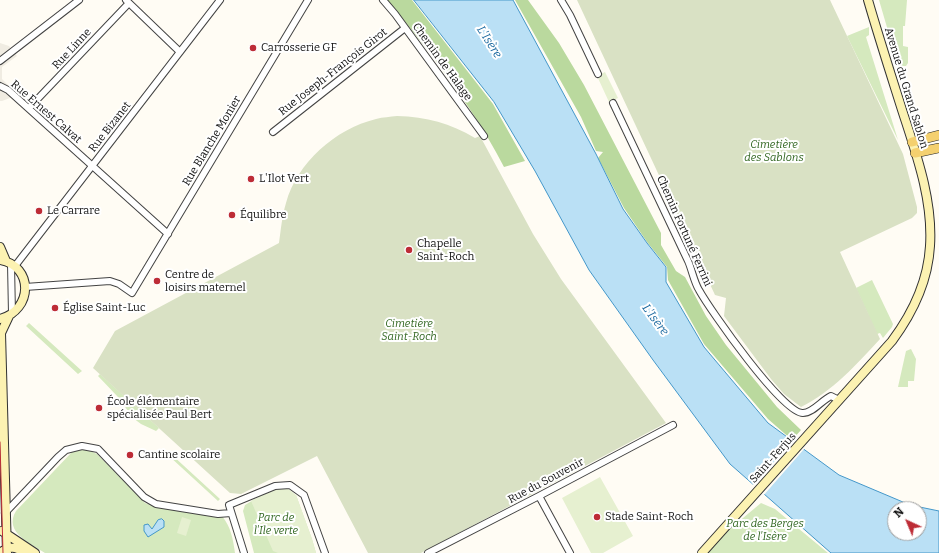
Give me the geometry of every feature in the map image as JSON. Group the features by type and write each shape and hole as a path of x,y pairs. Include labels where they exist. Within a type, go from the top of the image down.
{"main road":[{"path":"912,142 939,136"},
{"path":"915,153 939,148"}],"street":[{"path":"0,61 80,0"},
{"name":"Rue Bizanet","path":"8,263 92,166 220,0"},
{"name":"Rue Blanche Monier","path":"25,288 110,281 119,284 132,293 308,0"},
{"name":"Chemin de Halage","path":"383,0 406,28 484,136"},
{"path":"561,0 570,15 598,74"},
{"name":"Avenue du Grand Sablon","path":"828,412 874,362 900,330 912,309 923,281 931,235 928,200 912,142 868,0"},
{"path":"128,1 180,52"},
{"name":"Rue Linne","path":"29,108 128,1"},
{"name":"Rue Joseph-François Girot","path":"273,132 406,28"},
{"name":"Rue Ernest Calvat","path":"0,86 8,90 29,108 168,234"},
{"name":"Chemin Fortuné Ferrini","path":"613,103 688,261 697,288 733,340 764,380 787,404 797,412 804,413 810,411 831,396 839,400"},
{"path":"0,247 8,263 22,276 25,288 22,302 11,315 1,333 5,513 3,549"},
{"path":"8,263 11,315"},
{"path":"0,319 11,315"},
{"name":"Saint-Ferjus","path":"702,553 828,412"},
{"name":"Rue du Souvenir","path":"428,553 673,425"},
{"path":"5,513 58,456 66,450 82,446 98,449 144,497 156,504 218,514 231,513"},
{"path":"244,553 231,513 232,509 230,504 275,486 290,485 304,495 325,553"},
{"path":"539,496 570,553"},
{"path":"3,532 35,553"},
{"path":"3,549 11,547 17,548 26,553"},
{"path":"3,549 14,553"}],"green space":[{"path":"387,0 412,0 493,104 525,161 504,167 471,110 433,57"},
{"path":"515,0 528,0 559,43 584,85 661,233 661,245 676,271 685,277 706,316 726,345 777,407 801,430 792,440 768,419 704,344 668,280 667,267 647,242 624,208 598,158 603,152 596,151 581,117"},
{"name":"Cimetière des Sablons","path":"577,0 830,0 903,154 917,207 917,213 912,218 840,252 880,339 844,377 812,401 801,407 784,394 724,316 726,298 715,295"},
{"path":"879,0 907,0 905,26 903,26 903,46 908,47 908,63 906,66 898,65"},
{"path":"869,27 869,35 866,37 898,140 847,36"},
{"path":"605,72 618,98 609,102 597,76"},
{"name":"Cimetière Saint-Roch","path":"397,116 428,119 456,128 475,138 480,136 533,234 561,279 666,423 421,553 368,553 317,456 241,494 230,493 93,368 115,331 279,243 286,203 291,188 308,161 332,139 361,124 379,118"},
{"path":"872,280 893,324 883,338 880,333 877,334 856,288"},
{"path":"29,323 82,371 78,374 26,326"},
{"path":"911,349 916,359 914,381 908,381 908,387 898,387 906,351"},
{"path":"100,374 159,428 156,431 141,424 133,418 118,397 98,376"},
{"path":"86,449 97,454 145,503 153,506 222,516 230,529 235,553 45,553 26,541 20,536 13,525 13,518 16,511 72,452"},
{"path":"171,454 220,499 218,501 169,456"},
{"name":"Stade Saint-Roch","path":"600,477 633,536 603,553 591,553 562,498"},
{"name":"Parc de l'Ile verte","path":"286,487 296,495 316,553 278,553 273,551 251,501 277,488"},
{"name":"Parc de l'Ile verte","path":"296,495 316,553 254,553 243,511 245,505 255,499"},
{"name":"Parc des Berges de l'Isère","path":"761,503 775,509 828,553 708,553 725,533"},
{"path":"182,517 191,520 186,536 177,533"}],"shaded area":[{"path":"0,43 9,46 17,56 2,67 2,79 15,92 10,98 2,101 0,101"}],"water":[{"name":"L'Isère","path":"414,0 513,0 596,154 623,209 666,267 666,282 704,347 768,423 839,475 901,501 887,501 887,541 927,541 927,509 939,511 939,553 831,553 730,464 589,270 535,171 494,102"},
{"path":"162,519 164,521 164,527 148,537 144,531 144,525 148,524 152,529 158,520"}],"pier":[{"path":"794,440 805,448 763,496 752,486"}],"tram line":[{"path":"0,442 3,553"}],"place":[{"name":"Carrosserie GF","path":"253,48"},
{"name":"L'Ilot Vert","path":"251,179"},
{"name":"Le Carrare","path":"39,211"},
{"name":"Équilibre","path":"232,215"},
{"name":"Chapelle Saint-Roch","path":"409,250"},
{"name":"Centre de loisirs maternel","path":"157,281"},
{"name":"Église Saint-Luc","path":"55,308"},
{"name":"École élémentaire spécialisée Paul Bert","path":"99,408"},
{"name":"Cantine scolaire","path":"130,455"},
{"name":"Stade Saint-Roch","path":"597,517"}]}
